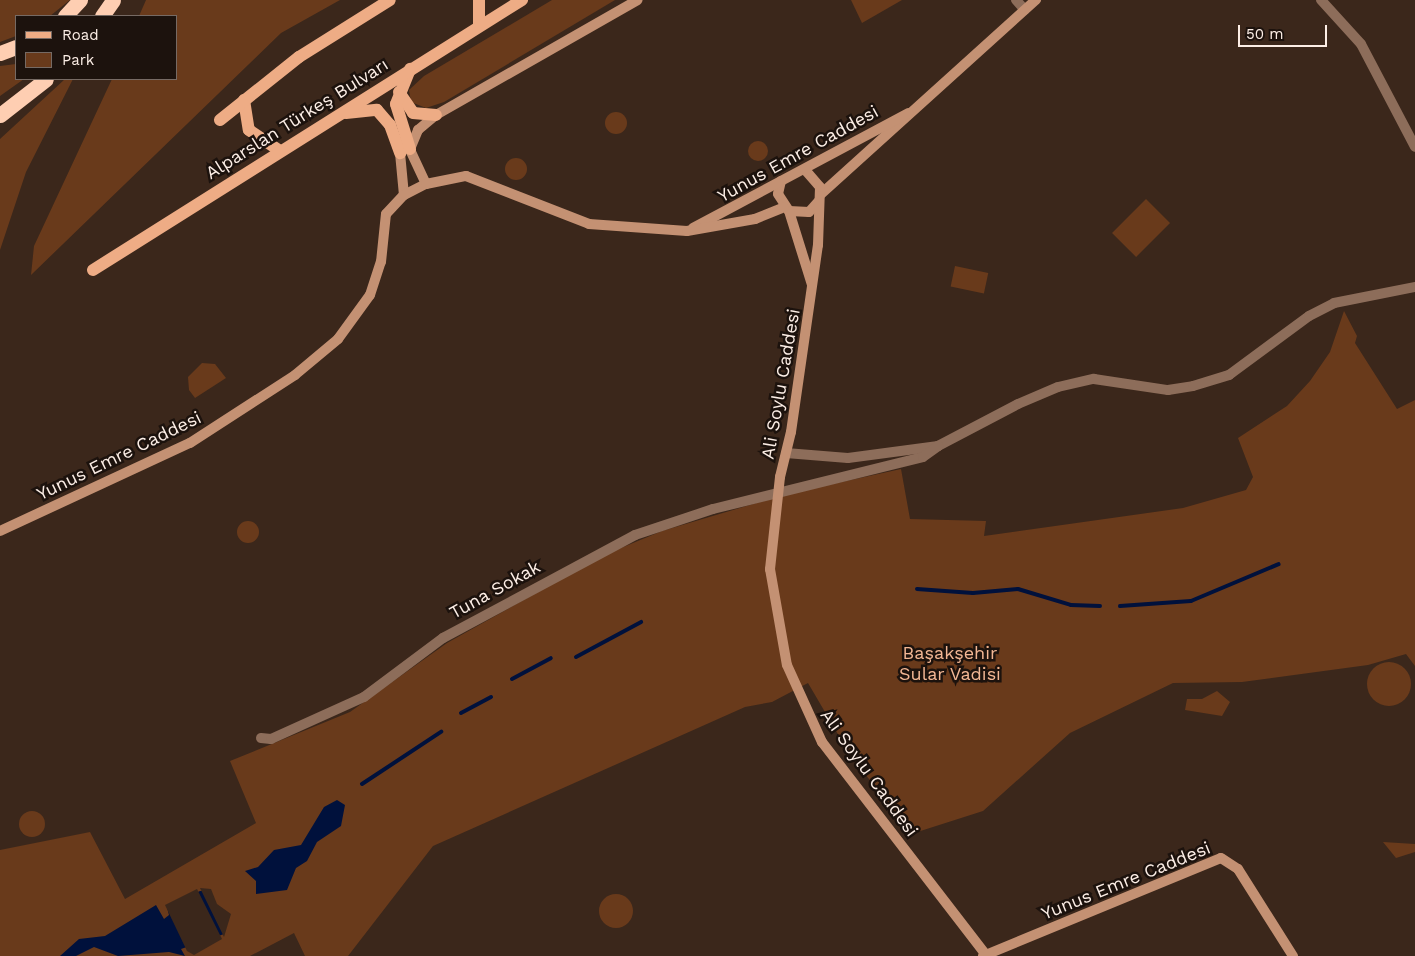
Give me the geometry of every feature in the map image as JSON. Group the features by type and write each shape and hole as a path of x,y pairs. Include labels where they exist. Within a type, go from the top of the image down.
{"highway":[{"path":"65,15 80,0"},
{"path":"103,15 113,0"},
{"path":"0,52 15,46"},
{"path":"0,115 45,80"}],"main road":[{"path":"220,120 299,56 390,0"},
{"path":"479,0 479,25"},
{"name":"Alparslan Türkeş Bulvarı","path":"93,270 279,150 522,0"},
{"path":"405,151 397,110 399,90 410,68"},
{"path":"399,90 413,113 436,115"},
{"path":"244,100 249,130 279,150"},
{"path":"336,115 377,110 390,125 405,151"}],"street":[{"path":"404,195 405,151 418,130 436,115 638,0"},
{"path":"1016,0 1025,10"},
{"name":"Yunus Emre Caddesi","path":"0,531 190,443 302,369 338,339 370,295 381,262 386,214 404,195 426,184 466,176 589,224 687,231 754,219 786,209 809,212 820,198 1036,0"},
{"path":"1321,0 1361,44 1415,147"},
{"name":"Yunus Emre Caddesi","path":"687,231 781,181 790,173 805,170 924,103"},
{"path":"405,151 426,184"},
{"path":"805,170 817,180 820,198"},
{"path":"781,181 778,194 786,209"},
{"name":"Ali Soylu Caddesi","path":"820,198 814,293 786,453 780,477 770,569 786,665 822,742 985,956"},
{"name":"Ali Soylu Caddesi","path":"786,209 814,293"},
{"name":"Tuna Sokak","path":"261,738 271,739 364,697 443,638 595,553 635,535 760,497 880,470 923,457 938,446 988,417 1058,387 1094,379 1168,390 1229,375 1309,316 1334,303 1415,287"},
{"path":"786,453 848,458 938,446"},
{"name":"Yunus Emre Caddesi","path":"985,956 1221,858 1238,869 1293,956"}],"green space":[{"path":"0,0 70,0 51,15 15,15 15,36 0,42"},
{"path":"146,0 340,0 281,33 31,275 34,246 112,80 178,80 178,15 139,15"},
{"path":"552,0 615,0 444,102 426,108 411,102 409,90 424,76"},
{"path":"851,0 902,0 862,23"},
{"path":"15,64 15,80 23,80 0,96 0,66"},
{"path":"64,80 72,80 26,172 0,250 0,139"},
{"path":"616,112 624,115 627,123 624,131 616,134 608,131 605,123 608,115"},
{"path":"758,141 765,144 768,151 765,158 758,161 751,158 748,151 751,144"},
{"path":"516,158 526,165 527,169 520,179 516,180 506,173 505,169 512,159"},
{"path":"1146,199 1170,223 1136,257 1112,233"},
{"path":"955,266 988,273 984,294 951,287"},
{"name":"Başakşehir Sular Vadisi","path":"1344,311 1357,336 1355,343 1397,409 1415,400 1415,666 1406,654 1368,665 1242,682 1173,683 1070,733 983,811 911,834 849,753 808,683 772,702 745,707 433,846 348,956 305,956 294,933 250,956 0,956 0,850 90,832 125,899 256,823 230,761 350,712 447,643 604,555 662,531 787,494 901,469 910,519 986,521 984,536 1183,508 1246,490 1253,477 1238,438 1287,406 1310,381 1330,352"},
{"path":"202,363 215,364 226,378 195,398 189,390 188,377"},
{"path":"248,521 256,524 259,532 256,540 248,543 240,540 237,532 240,524"},
{"path":"1389,662 1401,666 1407,672 1411,684 1407,696 1401,702 1389,706 1377,702 1371,696 1367,684 1371,672 1377,666"},
{"path":"1217,691 1230,702 1222,716 1185,710 1187,699 1202,699"},
{"path":"32,811 41,815 45,824 41,833 32,837 23,833 19,824 23,815"},
{"path":"1383,842 1415,844 1415,852 1396,858"},
{"path":"616,894 628,899 633,911 628,923 616,928 604,923 599,911 604,899"}],"water":[{"path":"337,800 345,805 341,826 317,842 307,861 296,868 287,890 256,894 256,881 245,871 258,867 274,850 301,845 324,807"},
{"path":"200,891 209,891 224,934 181,949 185,956 169,952 118,956 94,947 76,956 60,956 79,939 105,936 156,905 164,919 169,915 167,907"}],"pier":[{"path":"200,888 211,889 217,904 231,914 224,937"},
{"path":"197,889 222,939 194,955 187,951 165,905"}],"waterway":[{"path":"1120,606 1191,601 1279,564"},
{"path":"917,589 973,593 1018,589 1071,605 1100,606"},
{"path":"576,657 641,622"},
{"path":"512,679 551,658"},
{"path":"461,713 491,697"},
{"path":"362,784 441,732"}]}
